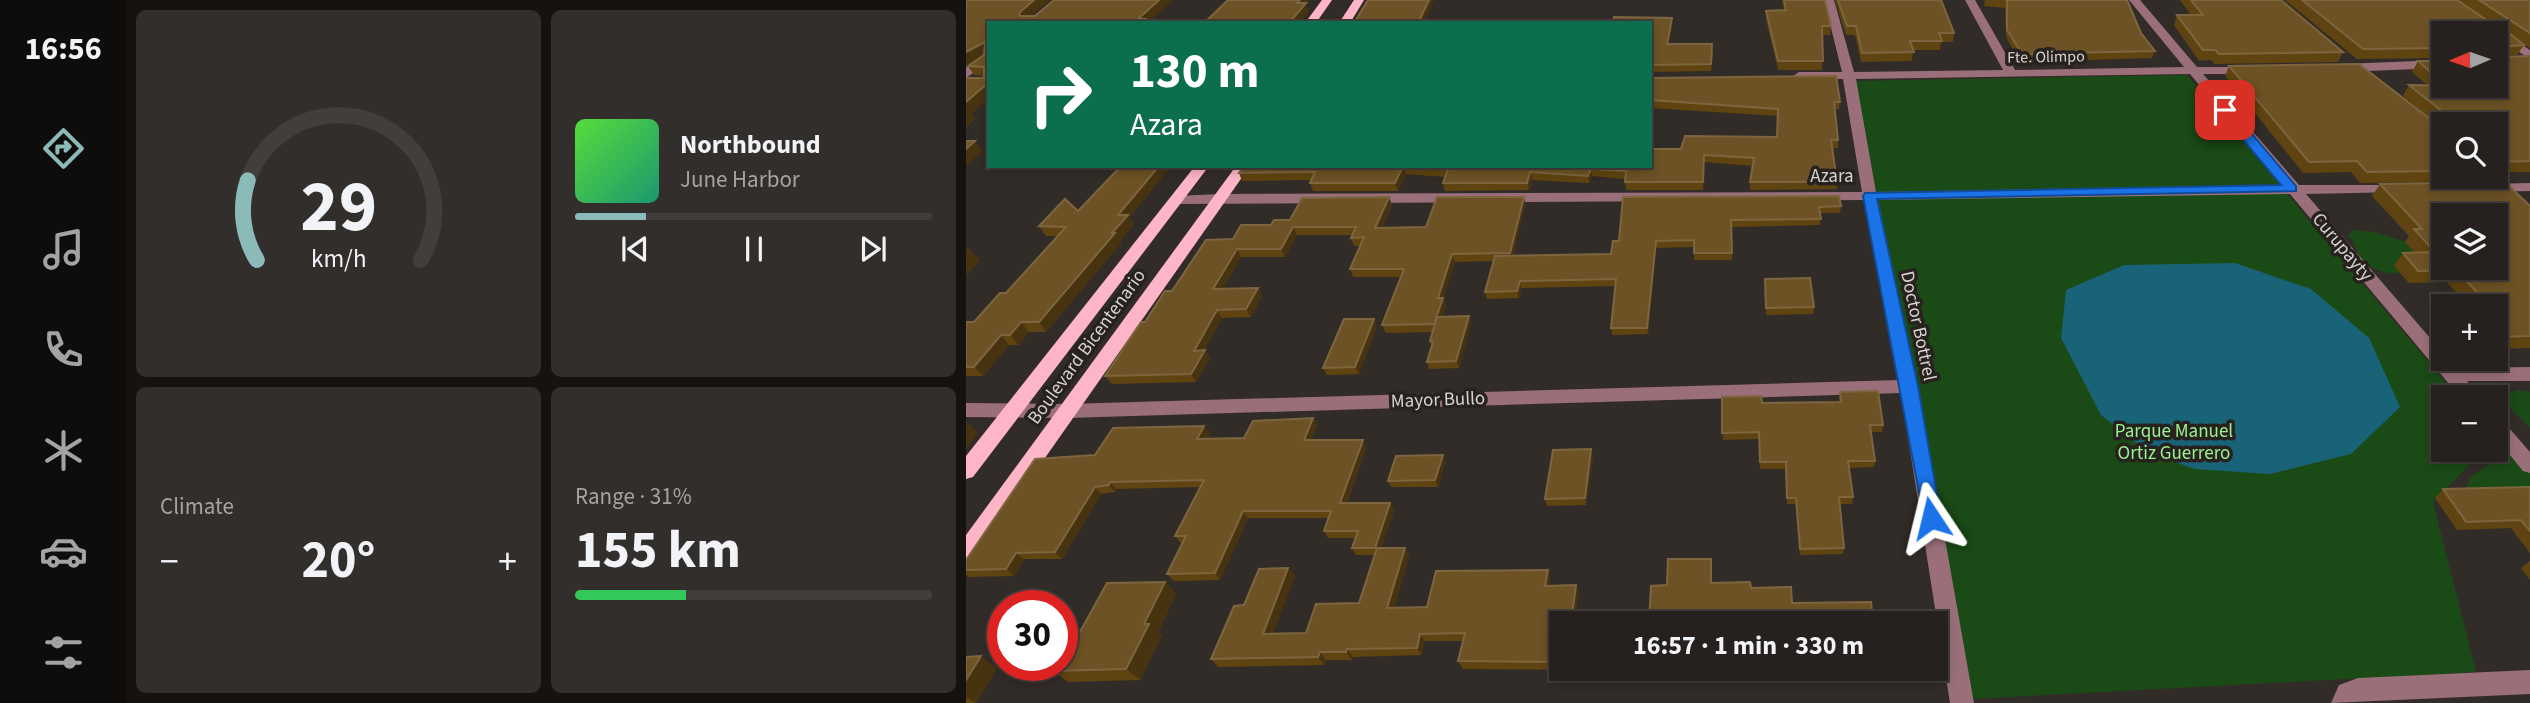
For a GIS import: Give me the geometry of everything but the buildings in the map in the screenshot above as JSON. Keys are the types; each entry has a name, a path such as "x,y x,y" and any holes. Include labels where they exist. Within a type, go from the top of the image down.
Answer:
{"main road":[{"path":"1311,21 1327,0"},
{"path":"1345,21 1359,0"},
{"name":"Boulevard Bicentenario","path":"966,471 1200,168"},
{"name":"Boulevard Bicentenario","path":"966,552 1242,168"}],"street":[{"name":"Doctor Bottrel","path":"1829,0 1849,76 1870,196 1909,386 1962,703"},
{"path":"1970,0 2011,73"},
{"name":"Curupayty","path":"2134,0 2191,71 2460,385"},
{"path":"2508,43 2526,59"},
{"path":"2335,51 2375,84"},
{"path":"966,74 987,58"},
{"path":"2328,68 2431,65"},
{"name":"Fte. Olimpo","path":"1783,76 2259,70"},
{"path":"2508,188 2530,187"},
{"name":"Azara","path":"1175,200 1870,196 2411,188"},
{"path":"2505,189 2521,203"},
{"path":"2451,375 2530,374"},
{"name":"Mayor Bullo","path":"966,410 1067,411 1909,386"},
{"path":"2508,440 2530,465"},
{"path":"2343,702 2348,693 2358,690 2530,682"}],"green space":[{"name":"Parque Manuel Ortiz Guerrero","path":"2187,75 2431,365 2431,371 2436,371 2448,385 2431,385 2431,462 2472,462 2433,502 2476,672 1973,699 1855,81"},
{"path":"2352,230 2374,232 2410,243 2431,259 2431,270 2398,274 2376,269 2359,255 2354,242 2348,236"},
{"path":"2517,390 2530,392 2530,428 2508,405 2508,394"},
{"path":"2508,453 2530,473 2530,523 2465,490 2472,476 2492,462 2508,462"}],"water":[{"path":"2235,263 2311,289 2369,338 2400,407 2351,454 2270,474 2195,469 2149,453 2101,415 2061,338 2066,290 2124,265"}],"route":[{"path":"1931,518 1909,386 1870,196 2291,188 2225,110"}]}
